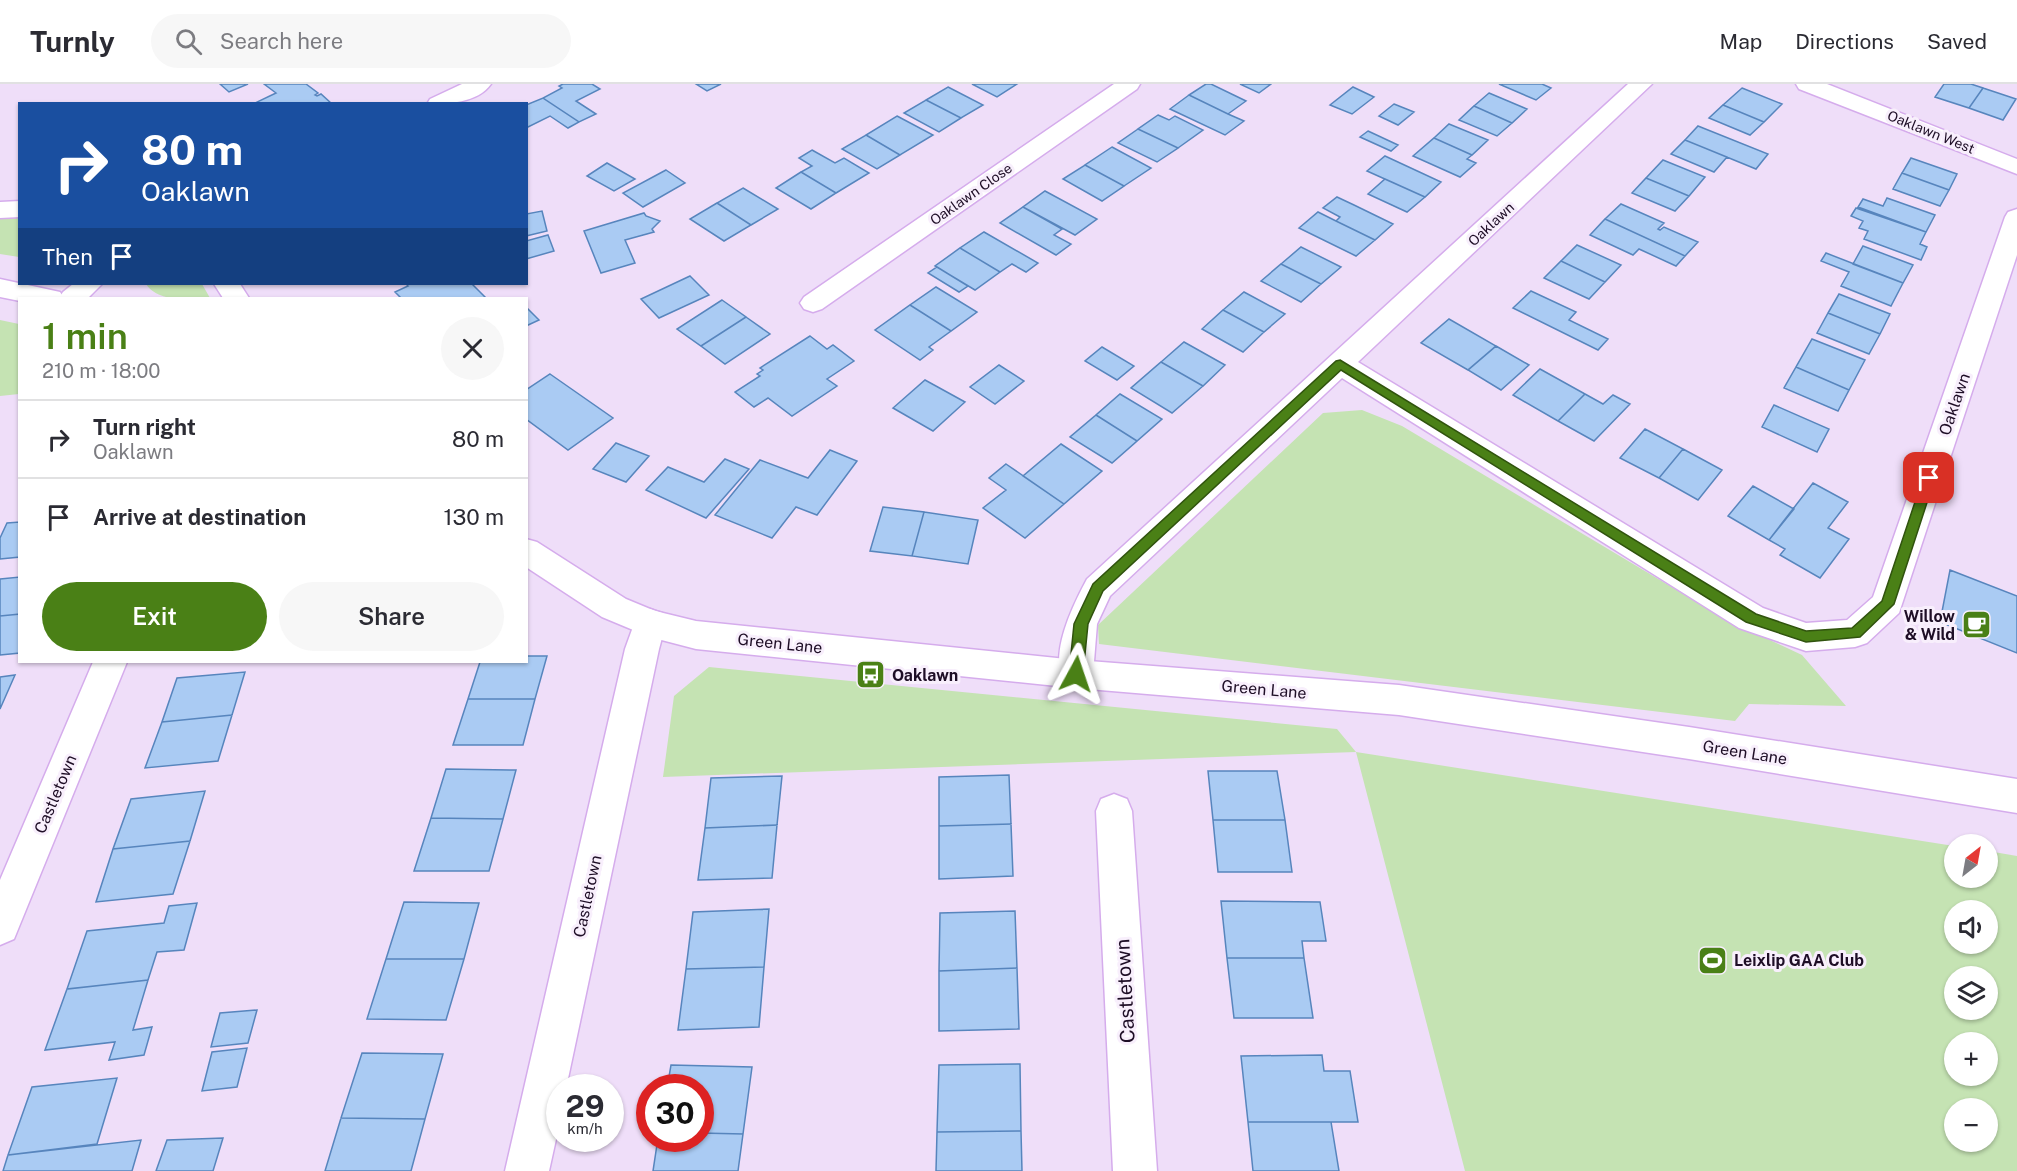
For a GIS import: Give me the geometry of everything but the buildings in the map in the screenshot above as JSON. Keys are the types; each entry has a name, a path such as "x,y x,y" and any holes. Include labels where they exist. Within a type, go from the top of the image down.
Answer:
{"street":[{"path":"442,102 480,84"},
{"name":"Oaklawn Close","path":"813,303 1129,84"},
{"name":"Oaklawn","path":"1076,674 1081,624 1098,588 1641,84"},
{"name":"Oaklawn West","path":"1807,84 2017,167"},
{"path":"1846,98 1869,84"},
{"path":"0,210 18,209"},
{"name":"Oaklawn","path":"1340,364 1751,618 1806,637 1855,633 1887,604 2017,217"},
{"path":"73,297 89,285"},
{"path":"0,288 46,297"},
{"name":"Green Lane","path":"528,552 614,608 650,623 696,635 1076,674 1399,700 1689,743 2017,796"},
{"name":"Castletown","path":"527,1171 642,649 650,623"},
{"name":"Castletown","path":"0,926 110,663"},
{"name":"Castletown","path":"1114,811 1135,1171"}],"green space":[{"path":"18,214 18,257 0,254 0,216"},
{"path":"147,285 203,285 209,297 167,297 151,290"},
{"path":"0,320 18,324 18,394 0,396"},
{"path":"1362,410 1402,426 1727,620 1802,655 1846,706 1749,704 1735,721 1099,644 1098,625 1323,413"},
{"path":"709,667 1337,729 1356,752 663,777 674,696"},
{"name":"Leixlip GAA Club","path":"1356,752 1944,844 1944,888 1998,888 1998,853 2017,856 2017,1171 1465,1171"}],"place":[{"name":"Willow & Wild","path":"1976,625"},
{"name":"Oaklawn","path":"871,675"},
{"name":"Leixlip GAA Club","path":"1713,960"}],"route":[{"path":"1076,674 1081,624 1098,588 1340,364 1751,618 1806,637 1855,633 1887,604 1929,478"}]}
